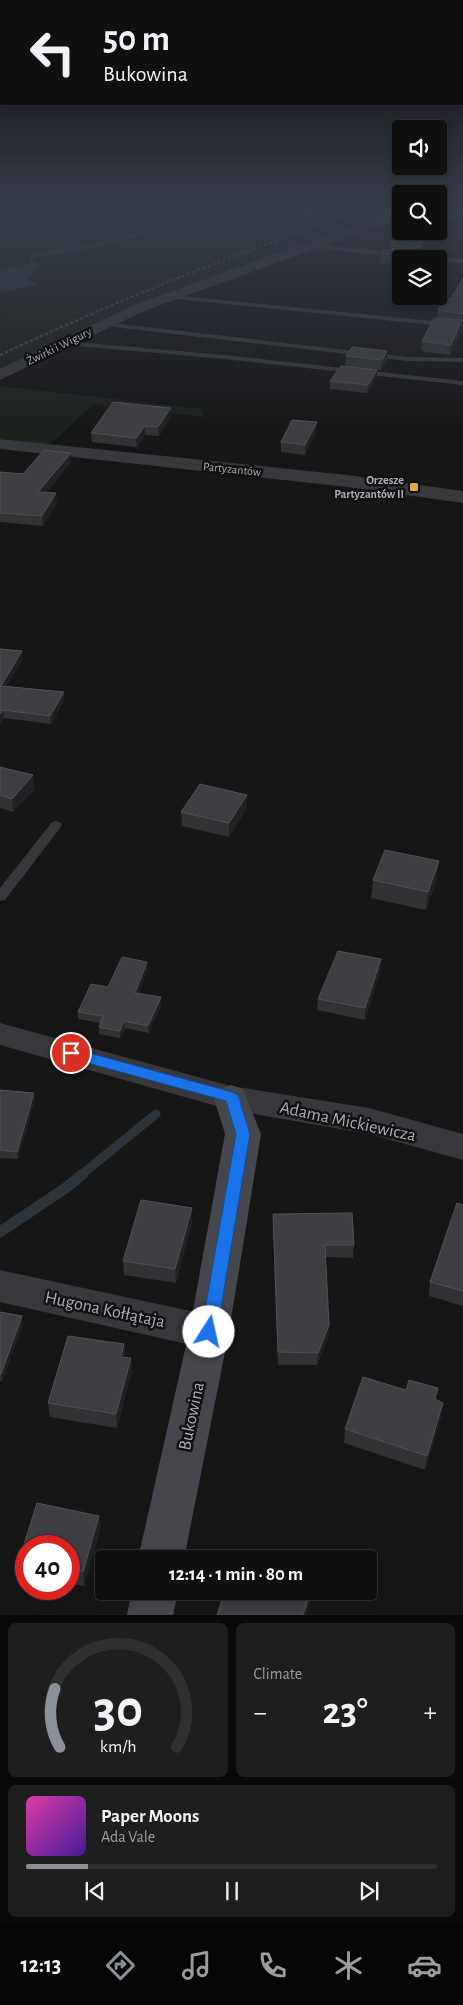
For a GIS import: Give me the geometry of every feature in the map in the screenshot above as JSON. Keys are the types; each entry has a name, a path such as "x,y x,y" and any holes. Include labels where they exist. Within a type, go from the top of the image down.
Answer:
{"street":[{"name":"Żwirki i Wigury","path":"0,375 105,324 215,280"},
{"name":"Partyzantów","path":"0,444 338,480 463,496"},
{"path":"0,1034 232,1098"},
{"name":"Adama Mickiewicza","path":"232,1098 369,1122 463,1147"},
{"name":"Bukowina","path":"163,1550 209,1332 243,1134 232,1098"},
{"name":"Hugona Kołłątaja","path":"0,1286 209,1332"},
{"path":"150,1615 152,1600"}],"lane":[{"path":"170,297 463,326"},
{"path":"105,324 408,359 463,360"},
{"path":"66,343 225,357 463,383"},
{"path":"0,897 56,825"}],"shaded area":[{"path":"0,280 30,280 37,284 0,293"},
{"path":"31,280 160,280 0,352 0,318 3,316 0,315 0,293 36,283"},
{"path":"161,280 175,280 132,298 0,359 0,352 121,296"},
{"path":"175,280 210,280 145,304 0,371 0,359 94,315"},
{"path":"0,386 202,409 204,417 94,404 49,445 0,439"}],"building":[{"path":"463,280 463,314 438,310 440,305 447,305 447,298 451,298"},
{"path":"434,318 462,320 451,345 422,341"},
{"path":"352,347 387,351 382,360 346,356"},
{"path":"341,366 377,370 368,385 330,381"},
{"path":"113,402 171,408 158,427 145,426 136,438 91,433"},
{"path":"292,420 317,422 305,445 281,442"},
{"path":"44,450 71,453 38,492 56,493 42,516 0,513 0,472 23,474"},
{"path":"0,649 22,651 1,686 64,692 50,716 3,710 0,714"},
{"path":"0,767 33,775 12,799 0,795"},
{"path":"200,784 247,795 229,823 181,812"},
{"path":"385,850 439,861 428,892 373,880"},
{"path":"338,951 381,959 365,1008 318,999"},
{"path":"122,957 147,962 135,993 161,997 148,1026 124,1021 120,1031 99,1027 103,1016 78,1012 91,984 108,987"},
{"path":"0,1090 34,1093 17,1152 0,1150"},
{"path":"141,1200 192,1208 175,1269 123,1261"},
{"path":"457,1203 463,1205 463,1291 430,1282"},
{"path":"352,1213 354,1245 325,1245 329,1325 318,1353 278,1352 273,1214"},
{"path":"0,1312 22,1316 1,1374 0,1374"},
{"path":"68,1336 124,1344 121,1357 131,1358 116,1414 48,1403"},
{"path":"363,1377 406,1390 409,1380 438,1388 435,1399 443,1403 427,1456 345,1429"},
{"path":"37,1503 99,1516 83,1572 80,1571 80,1535 27,1535"},
{"path":"222,1600 308,1600 303,1615 217,1615"}],"waterway":[{"path":"81,1175 156,1114"},
{"path":"0,1232 83,1174"}],"railway":[{"path":"0,355 172,280"}],"place":[{"name":"Orzesze Partyzantów II","path":"414,487"}],"route":[{"path":"71,1053 232,1098 243,1134 209,1332"}]}
